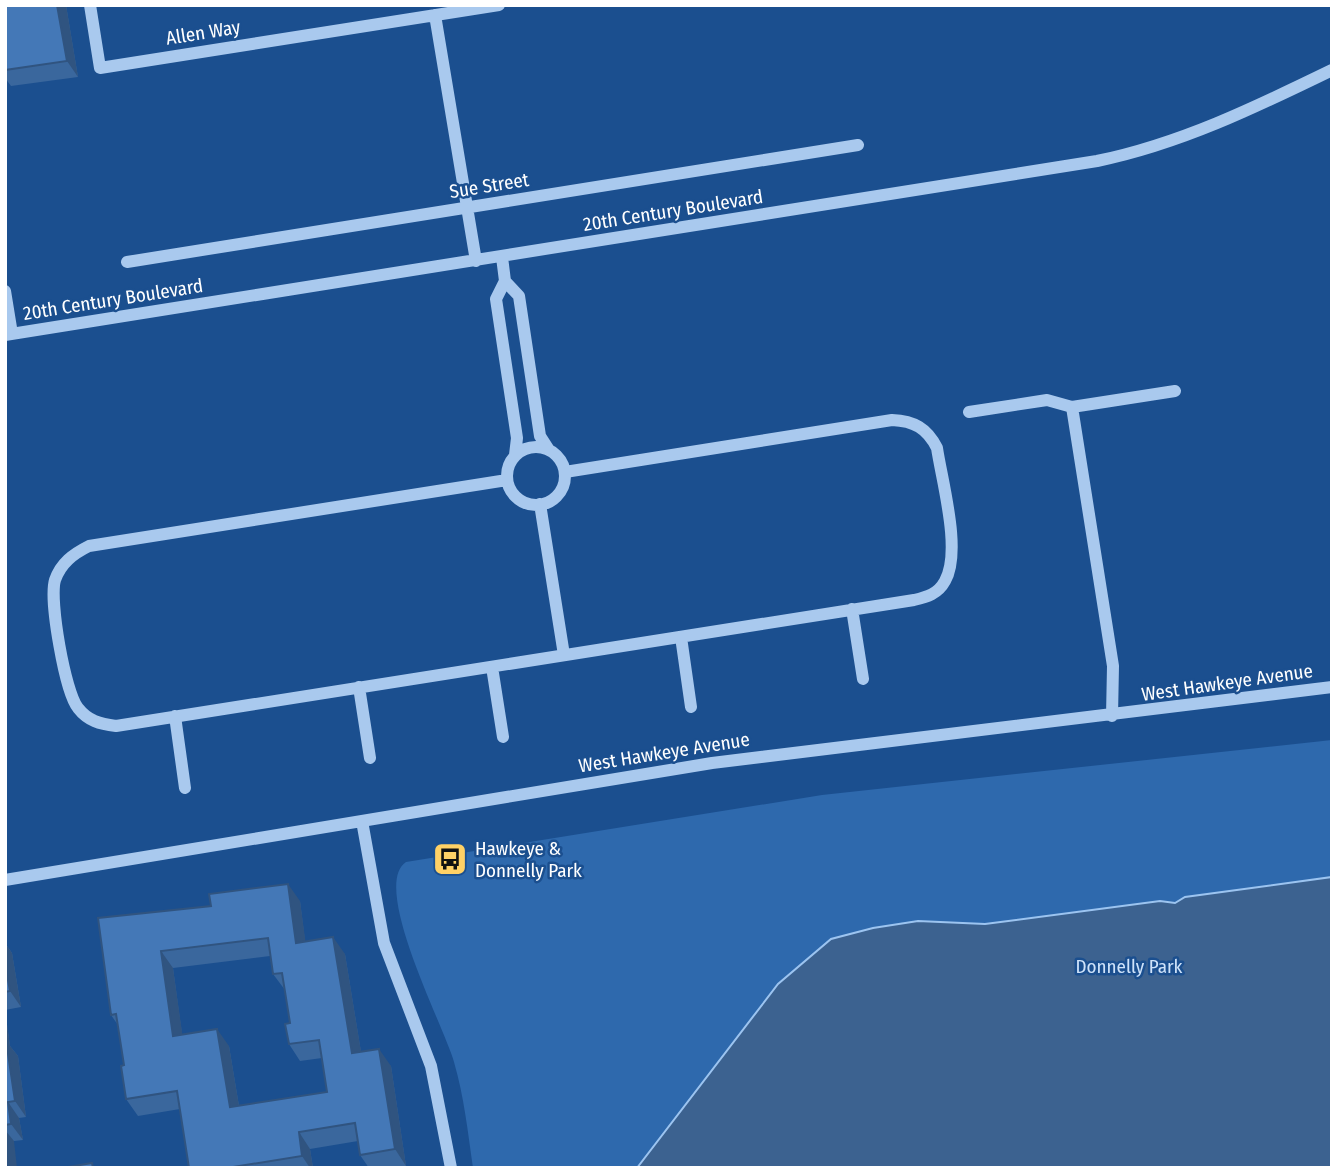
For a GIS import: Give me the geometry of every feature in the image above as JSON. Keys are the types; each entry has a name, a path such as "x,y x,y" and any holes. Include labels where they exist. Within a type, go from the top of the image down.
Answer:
{"street":[{"name":"Allen Way","path":"90,5 100,68 499,5"},
{"path":"435,15 476,261"},
{"name":"20th Century Boulevard","path":"9,335 1130,155 1268,103 1332,70"},
{"name":"Sue Street","path":"127,261 858,145"},
{"path":"502,257 505,281 496,299 517,438 516,455 507,471 507,480 515,496 531,504 549,502 562,489 565,472 557,455 549,450 531,447 516,455"},
{"path":"505,281 519,296 540,436 549,450"},
{"path":"5,291 9,335"},
{"path":"969,412 1047,400 1072,407 1175,391"},
{"path":"1072,407 1113,666 1112,716"},
{"path":"507,480 89,546 73,554 62,566 54,582 54,599 69,691 76,706 87,718 116,726 492,667 932,595 944,583 950,568 952,550 937,448 930,434 919,425 892,419 565,472"},
{"path":"540,505 564,655"},
{"path":"852,610 863,679"},
{"path":"681,637 691,706"},
{"path":"492,667 503,737"},
{"path":"359,687 370,758"},
{"name":"West Hawkeye Avenue","path":"5,880 712,763 1332,687"},
{"path":"175,716 185,788"},
{"path":"362,821 384,943 426,1047 441,1109 451,1168"}],"green space":[{"name":"Donnelly Park","path":"1332,740 1332,1168 473,1168 454,1062 403,926 397,898 397,876 406,862 822,795"}],"shaded area":[{"path":"1332,877 1332,1168 637,1168 778,984 831,939 873,928 918,921 985,924 1160,901 1175,903 1185,897"}],"building":[{"path":"5,5 57,5 67,61 5,70"},
{"path":"288,884 296,943 333,937 352,1053 379,1049 395,1149 360,1155 355,1123 299,1132 302,1156 227,1168 189,1168 177,1091 126,1099 121,1066 124,1065 116,1014 111,1015 98,918 211,906 209,894","holes":["268,938 273,974 282,973 290,1023 285,1024 289,1044 319,1040 327,1092 230,1107 217,1029 173,1036 161,951"]},
{"path":"5,964 10,991 5,992"},
{"path":"5,1040 15,1101 8,1102 11,1124 5,1125"},
{"path":"5,1146 8,1168 5,1168"},
{"path":"92,1163 93,1168 62,1168"}],"place":[{"name":"Hawkeye & Donnelly Park","path":"450,859"}]}
